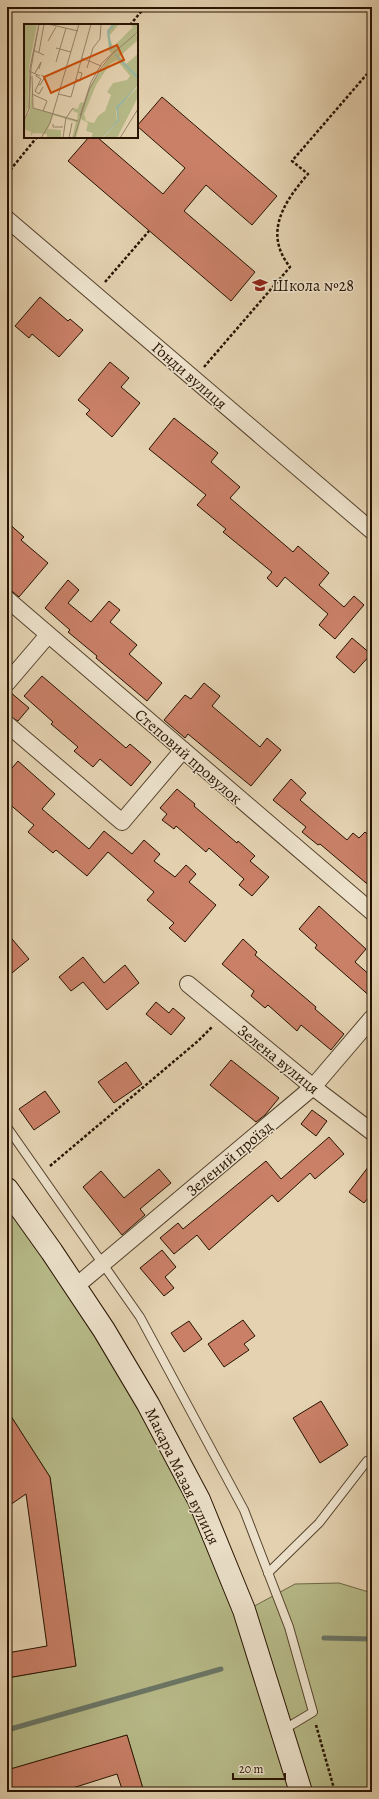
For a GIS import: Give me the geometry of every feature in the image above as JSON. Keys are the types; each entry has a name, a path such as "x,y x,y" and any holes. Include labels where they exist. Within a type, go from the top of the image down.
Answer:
{"main road":[{"name":"Макара Мазая вулиця","path":"7,1189 104,1330 148,1404 198,1500 244,1610 301,1792"}],"street":[{"name":"Гонди вулиця","path":"7,219 372,531"},
{"name":"Степовий провулок","path":"7,599 372,912"},
{"path":"7,683 48,635"},
{"path":"7,724 122,822 183,750"},
{"name":"Зелена вулиця","path":"188,984 313,1087 372,1132"},
{"name":"Зелений проїзд","path":"75,1287 313,1087 372,1018"}],"lane":[{"path":"7,1127 140,1317 244,1510 289,1627 313,1712 282,1730"},
{"path":"268,1573 319,1523 367,1461"}],"path":[{"path":"131,24 145,7"},
{"path":"204,367 290,267 283,259 277,237 280,214 291,193 308,174 292,161 367,74"},
{"path":"7,174 36,138"},
{"path":"105,283 149,231"},
{"path":"40,1174 198,1041 225,1015"},
{"path":"313,1712 335,1792"}],"green space":[{"path":"7,1201 98,1333 192,1502 238,1613 294,1792 144,1792 127,1735 7,1770 7,1678 76,1666 50,1477 7,1410"},
{"path":"339,1583 372,1593 372,1792 306,1792 249,1609 295,1584"}],"building":[{"path":"162,97 277,196 252,225 206,185 184,211 255,272 231,301 68,161 88,138 98,138 163,194 185,168 138,127 138,125"},
{"path":"40,297 68,321 70,319 83,330 59,357 32,334 29,338 15,326"},
{"path":"110,362 129,378 121,387 140,403 112,437 86,414 90,410 78,400"},
{"path":"174,418 218,453 211,462 240,487 230,498 293,552 298,546 329,573 319,585 344,607 354,596 364,605 335,639 319,625 328,614 285,577 277,587 267,578 272,572 223,532 226,529 197,505 206,495 149,449"},
{"path":"7,522 24,537 21,540 48,563 19,597 7,587"},
{"path":"68,580 79,590 68,603 91,622 109,601 120,610 110,622 137,645 129,654 162,683 147,701 96,658 97,656 68,632 70,630 45,608"},
{"path":"352,638 371,654 354,673 336,657"},
{"path":"42,676 126,748 130,744 151,762 131,786 100,759 93,767 74,751 78,747 51,724 53,722 24,696"},
{"path":"204,683 220,696 212,706 260,747 267,738 281,750 251,786 188,734 185,738 164,720 185,695 191,699"},
{"path":"7,692 10,692 29,708 18,721 7,715"},
{"path":"18,761 55,794 42,809 89,849 104,831 132,854 144,840 160,854 154,861 175,877 186,865 196,874 189,882 216,905 185,942 169,928 174,923 147,900 154,892 108,852 87,876 56,850 53,853 28,832 34,825 7,802 7,774"},
{"path":"291,779 306,793 300,800 347,840 353,833 359,838 365,832 372,838 372,888 320,844 318,845 302,832 306,827 273,800"},
{"path":"177,789 195,804 194,806 237,843 238,841 255,856 250,861 269,877 252,896 239,885 244,879 209,848 206,852 176,826 174,829 162,820 167,814 160,808"},
{"path":"319,906 366,949 355,962 372,977 372,998 315,948 317,945 299,929"},
{"path":"7,933 29,959 7,977"},
{"path":"243,939 257,952 255,955 316,1007 315,1009 344,1034 331,1050 301,1025 297,1031 268,1005 265,1008 251,996 254,991 222,964"},
{"path":"83,957 104,983 125,965 139,983 107,1010 83,982 71,991 59,977"},
{"path":"156,1002 169,1013 173,1008 185,1018 171,1035 146,1014"},
{"path":"231,1060 279,1098 265,1115 256,1122 210,1085"},
{"path":"126,1062 142,1084 114,1103 98,1082"},
{"path":"45,1091 60,1112 34,1130 19,1109"},
{"path":"312,1110 327,1121 316,1136 301,1124"},
{"path":"329,1137 344,1154 315,1179 310,1173 278,1202 272,1195 209,1250 197,1235 174,1254 160,1238 178,1223 183,1229 266,1161 281,1179"},
{"path":"372,1162 372,1193 364,1203 349,1192"},
{"path":"159,1169 171,1183 140,1209 145,1215 122,1235 83,1187 101,1171 124,1198"},
{"path":"162,1250 176,1267 165,1277 174,1288 164,1296 140,1268"},
{"path":"243,1320 255,1336 244,1344 249,1350 224,1367 208,1344"},
{"path":"189,1321 202,1339 184,1352 171,1333"},
{"path":"321,1401 348,1445 320,1463 293,1418"},
{"path":"7,1410 50,1477 76,1666 7,1678 7,1653 47,1646 26,1494 7,1507"},
{"path":"127,1735 144,1792 123,1792 117,1774 60,1792 7,1792 7,1770"}],"waterway":[{"path":"324,1638 372,1639"},
{"path":"7,1730 221,1669"}],"place":[{"name":"Школа №28","path":"260,285"}]}
